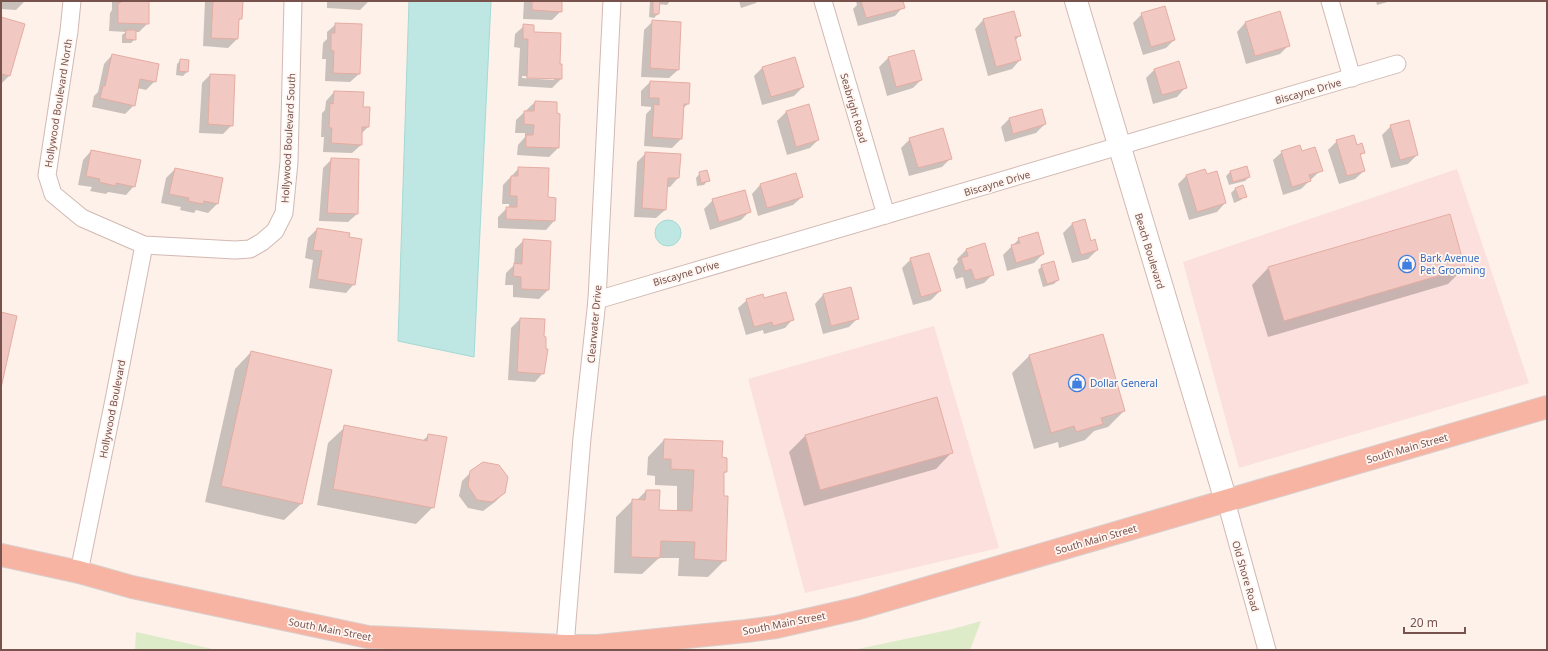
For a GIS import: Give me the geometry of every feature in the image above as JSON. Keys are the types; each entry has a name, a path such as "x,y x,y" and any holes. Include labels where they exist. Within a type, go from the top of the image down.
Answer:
{"highway":[{"name":"South Main Street","path":"1,555 79,572 132,587 368,637 603,648 776,627 859,608 1547,407"}],"street":[{"name":"Hollywood Boulevard North","path":"72,1 69,31 47,175 53,194 82,218 144,245"},
{"name":"Hollywood Boulevard South","path":"144,245 235,250 250,249 262,242 275,231 284,213 289,162 293,1"},
{"name":"Clearwater Drive","path":"565,646 582,438 597,300 612,1"},
{"name":"Seabright Road","path":"823,1 886,215"},
{"name":"Beach Boulevard","path":"1076,1 1118,147 1226,501"},
{"path":"1330,1 1352,78"},
{"name":"Biscayne Drive","path":"597,300 1397,64"},
{"name":"Hollywood Boulevard","path":"79,572 144,245"},
{"name":"Old Shore Road","path":"1226,501 1267,650"}],"shaded area":[{"path":"1457,169 1529,383 1239,468 1183,262"},
{"path":"934,326 999,548 805,593 748,379"}],"green space":[{"path":"981,621 970,650 853,650 953,629"},
{"path":"136,632 217,650 135,650"}],"water":[{"path":"409,1 491,1 474,357 398,341"},
{"path":"668,220 677,224 681,233 677,242 668,246 659,242 655,233 659,224"}],"building":[{"path":"121,1 149,1 149,24 118,23 118,3"},
{"path":"213,1 243,1 242,19 239,19 238,39 211,38"},
{"path":"532,1 562,1 562,12 532,10"},
{"path":"653,1 660,1 659,14 653,14"},
{"path":"861,1 903,1 905,8 866,18"},
{"path":"1165,6 1175,40 1151,47 1141,13"},
{"path":"1014,11 1021,36 1015,37 1021,60 996,67 983,19"},
{"path":"1280,11 1290,46 1255,56 1245,22"},
{"path":"1,17 25,24 10,76 1,74"},
{"path":"652,20 681,22 679,70 650,68"},
{"path":"335,23 362,24 360,74 333,73 334,51 331,50 331,33 335,33"},
{"path":"523,24 534,25 534,32 561,33 560,64 562,64 562,79 527,78 528,39 523,39"},
{"path":"126,30 136,30 136,40 125,39"},
{"path":"914,50 922,80 896,87 888,57"},
{"path":"112,54 159,64 156,82 140,79 135,106 100,98 103,86 105,86"},
{"path":"795,57 804,87 771,97 762,67"},
{"path":"180,59 189,60 188,72 179,71"},
{"path":"1179,61 1187,88 1162,95 1154,69"},
{"path":"210,74 235,75 233,126 208,124"},
{"path":"650,81 690,83 689,104 684,104 682,139 652,137 654,104 659,105 659,98 649,98"},
{"path":"334,91 364,92 363,107 370,107 369,127 362,127 362,145 331,143 332,128 329,128 330,103 333,104"},
{"path":"535,101 557,102 557,113 560,114 559,148 526,147 526,135 533,135 534,125 524,124 524,111 534,111"},
{"path":"809,104 819,140 796,147 786,111"},
{"path":"1042,109 1046,124 1013,134 1009,118"},
{"path":"1409,120 1418,155 1400,160 1390,125"},
{"path":"943,128 952,159 918,168 909,138"},
{"path":"1354,135 1357,145 1362,143 1365,153 1360,154 1365,171 1347,176 1336,140"},
{"path":"1300,145 1302,151 1315,147 1323,171 1309,175 1311,181 1292,187 1281,151"},
{"path":"91,150 141,160 135,187 116,183 116,186 99,182 100,179 86,176"},
{"path":"645,152 681,154 679,178 668,178 666,210 642,208"},
{"path":"331,158 359,159 358,214 327,213"},
{"path":"1247,166 1250,177 1233,182 1230,171"},
{"path":"518,167 549,168 548,197 556,198 555,221 506,219 506,207 517,207 517,196 510,196 511,176 518,176"},
{"path":"175,168 223,178 218,204 204,201 203,204 188,201 189,198 169,194"},
{"path":"1205,169 1207,174 1217,171 1226,203 1197,212 1186,175"},
{"path":"707,170 710,181 701,183 699,172"},
{"path":"796,173 803,197 767,208 760,184"},
{"path":"1243,185 1247,197 1239,199 1235,188"},
{"path":"745,190 751,212 719,222 712,199"},
{"path":"1450,214 1465,268 1284,321 1268,267"},
{"path":"1085,219 1091,241 1095,239 1098,250 1081,255 1072,223"},
{"path":"317,228 350,233 349,237 362,239 355,285 317,279 322,251 313,250"},
{"path":"1038,232 1044,254 1016,263 1011,245 1020,243 1018,238"},
{"path":"523,239 551,241 549,290 521,289 521,277 513,276 514,263 522,264"},
{"path":"985,243 994,275 975,280 971,269 965,271 961,258 968,256 966,249"},
{"path":"929,253 941,291 921,297 910,258"},
{"path":"1054,261 1059,280 1047,284 1041,265"},
{"path":"851,287 859,319 831,326 823,294"},
{"path":"786,292 794,320 773,326 772,322 754,327 746,299 763,294 764,298"},
{"path":"1,312 17,316 1,388"},
{"path":"520,318 545,319 544,336 546,337 546,349 548,349 544,374 517,372"},
{"name":"Dollar General","path":"1103,334 1125,411 1101,418 1103,424 1076,432 1074,426 1051,433 1029,355"},
{"path":"251,351 332,370 302,504 221,486"},
{"path":"937,397 953,453 820,490 805,435"},
{"path":"344,425 427,441 428,434 447,437 434,508 333,489"},
{"path":"664,439 723,441 722,457 727,458 727,472 724,472 724,496 728,496 726,561 694,559 695,542 661,541 660,558 631,557 632,499 645,500 646,490 660,490 659,510 692,511 694,470 671,469 671,459 663,459"},
{"path":"483,462 499,465 508,477 505,493 492,502 477,500 468,486 470,471"}],"place":[{"name":"Bark Avenue Pet Grooming","path":"1407,264"},
{"name":"Dollar General","path":"1077,383"}]}
